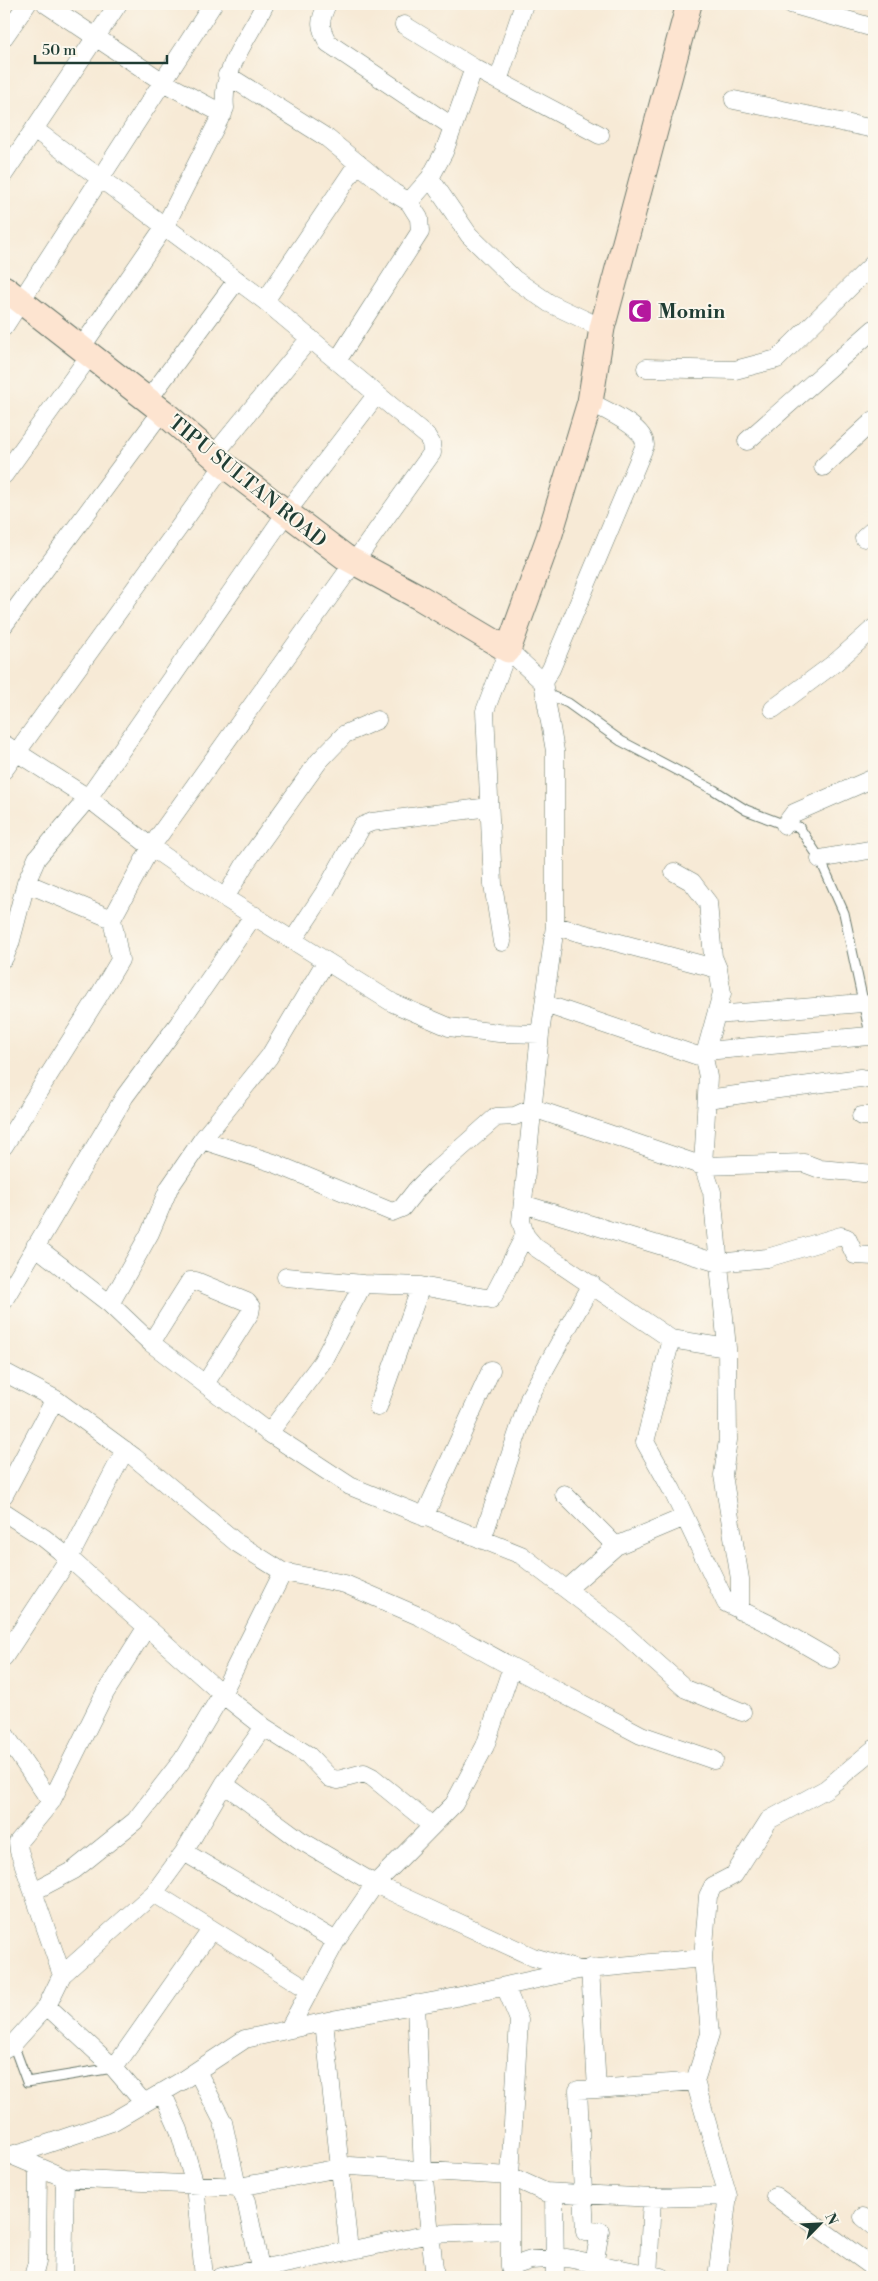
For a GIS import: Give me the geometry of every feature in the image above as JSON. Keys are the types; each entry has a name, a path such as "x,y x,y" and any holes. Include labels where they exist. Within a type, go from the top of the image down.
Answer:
{"main road":[{"path":"508,650 549,537 590,402 602,328 689,4"},
{"name":"TIPU SULTAN ROAD","path":"13,294 286,513 355,562 419,597 508,650"}],"street":[{"path":"4,38 27,4"},
{"path":"46,4 163,82 223,114"},
{"path":"4,174 94,37 118,4"},
{"path":"4,327 13,294 99,178 213,4"},
{"path":"4,475 165,226 223,114 227,75 265,4"},
{"path":"327,4 320,20 320,27 328,43 453,127"},
{"path":"498,81 524,4"},
{"path":"791,4 874,28"},
{"path":"404,25 474,68 600,135"},
{"path":"409,202 430,178 444,152 474,68"},
{"path":"227,75 327,138 409,202 419,218 420,232 337,361"},
{"path":"734,100 874,129"},
{"path":"4,1146 120,960 112,919 151,847 432,453 431,443 426,435 310,338 237,280 34,129"},
{"path":"265,302 358,163"},
{"path":"430,178 469,235 514,279 549,303 602,328"},
{"path":"646,368 735,370 778,359 874,263"},
{"path":"4,625 155,406 237,280"},
{"path":"748,441 874,329"},
{"path":"4,770 10,748 310,338"},
{"path":"4,958 10,944 26,883 37,858 88,798 286,513 377,394"},
{"path":"543,687 645,445 645,438 638,429 590,402"},
{"path":"823,467 874,420"},
{"path":"772,709 836,662 874,628"},
{"path":"502,942 493,884 485,710 508,650 543,687 555,750 555,926 540,1034 534,1108 521,1221 525,1235 535,1247 671,1338 727,1348"},
{"path":"225,898 246,864 319,761 345,734 376,720"},
{"path":"10,748 88,798 151,847 225,898 392,1003 449,1027 499,1033 540,1034"},
{"path":"785,825 794,813 874,778"},
{"path":"294,940 326,890 362,826 372,822 489,806"},
{"path":"820,859 874,849"},
{"path":"674,872 692,882 708,903 713,957 718,969 722,993 705,1055 708,1099 703,1166 712,1192 727,1348 728,1440 723,1475 740,1579 740,1611"},
{"path":"26,883 112,919"},
{"path":"4,1300 125,1096 179,1023 254,915"},
{"path":"555,926 718,969"},
{"path":"110,1304 150,1233 169,1188 202,1140 269,1057 326,961"},
{"path":"716,1016 862,1002"},
{"path":"545,1004 705,1055 868,1036"},
{"path":"708,1099 860,1078 874,1080"},
{"path":"202,1140 274,1163 392,1212 402,1208 429,1177 496,1117 515,1116 534,1108 703,1166 804,1163 820,1169 874,1174"},
{"path":"523,1204 718,1263 768,1258 841,1236 847,1238 855,1255 874,1256"},
{"path":"286,1277 363,1284 421,1286 490,1299 494,1295 525,1235"},
{"path":"35,1246 110,1304 152,1343 269,1433 350,1486 521,1555 621,1631 686,1689 742,1712"},
{"path":"152,1343 190,1281 247,1302 251,1307 250,1313 205,1384"},
{"path":"269,1433 322,1362 363,1284"},
{"path":"482,1540 530,1396 592,1284"},
{"path":"378,1407 421,1286"},
{"path":"671,1338 645,1442 685,1517 726,1603 772,1625 830,1659"},
{"path":"424,1517 491,1370"},
{"path":"4,1372 55,1399 125,1450 237,1543 283,1572 353,1588 421,1616 512,1667 641,1735 714,1760"},
{"path":"4,1495 55,1399"},
{"path":"4,1657 69,1558 125,1450"},
{"path":"564,1494 616,1546"},
{"path":"4,1512 44,1538 69,1558 222,1694 264,1726 308,1755 330,1778 338,1780 364,1773 372,1776 432,1825"},
{"path":"567,1589 616,1546 685,1517"},
{"path":"34,1891 74,1870 135,1821 183,1759 222,1694 283,1572"},
{"path":"62,1975 19,1851 18,1842 51,1802 105,1693 146,1628"},
{"path":"289,2029 336,1941 375,1884 454,1804 485,1746 512,1667"},
{"path":"8,2046 47,2006 62,1975 154,1893 163,1878 184,1852 224,1784 264,1726"},
{"path":"4,1733 51,1802"},
{"path":"717,2277 728,2196 695,2081 710,2034 703,1958 708,1896 713,1886 734,1874 769,1820 826,1790 874,1749"},
{"path":"224,1784 300,1840 375,1884 533,1957 584,1969"},
{"path":"184,1852 336,1941"},
{"path":"154,1893 309,1990"},
{"path":"114,2068 211,1930"},
{"path":"7,2156 112,2122 197,2071 245,2039 584,1969 703,1958"},
{"path":"584,1969 597,2089"},
{"path":"505,1986 519,2020 510,2176 510,2266 531,2260 566,2258 652,2276 652,2198"},
{"path":"416,2004 423,2170 435,2277"},
{"path":"47,2006 114,2068 144,2103"},
{"path":"324,2022 349,2250"},
{"path":"197,2071 223,2122 239,2187 246,2201 262,2274"},
{"path":"594,2264 600,2230 585,2232 578,2090 695,2081"},
{"path":"162,2092 179,2130 195,2185 204,2277"},
{"path":"7,2156 38,2166 65,2178 239,2187 350,2166 510,2176 545,2192 554,2193 652,2198 728,2196"},
{"path":"33,2277 37,2262 38,2166"},
{"path":"64,2277 65,2178"},
{"path":"554,2193 555,2277"},
{"path":"775,2196 870,2265 874,2271"},
{"path":"221,2277 262,2274 349,2250 430,2234 510,2231"}],"lane":[{"path":"543,687 621,741 714,790 746,810 785,825 800,827 820,859 844,913 870,1034 868,1036"},
{"path":"8,2046 27,2082 114,2068"}],"place":[{"name":"Momin","path":"640,311"}]}
